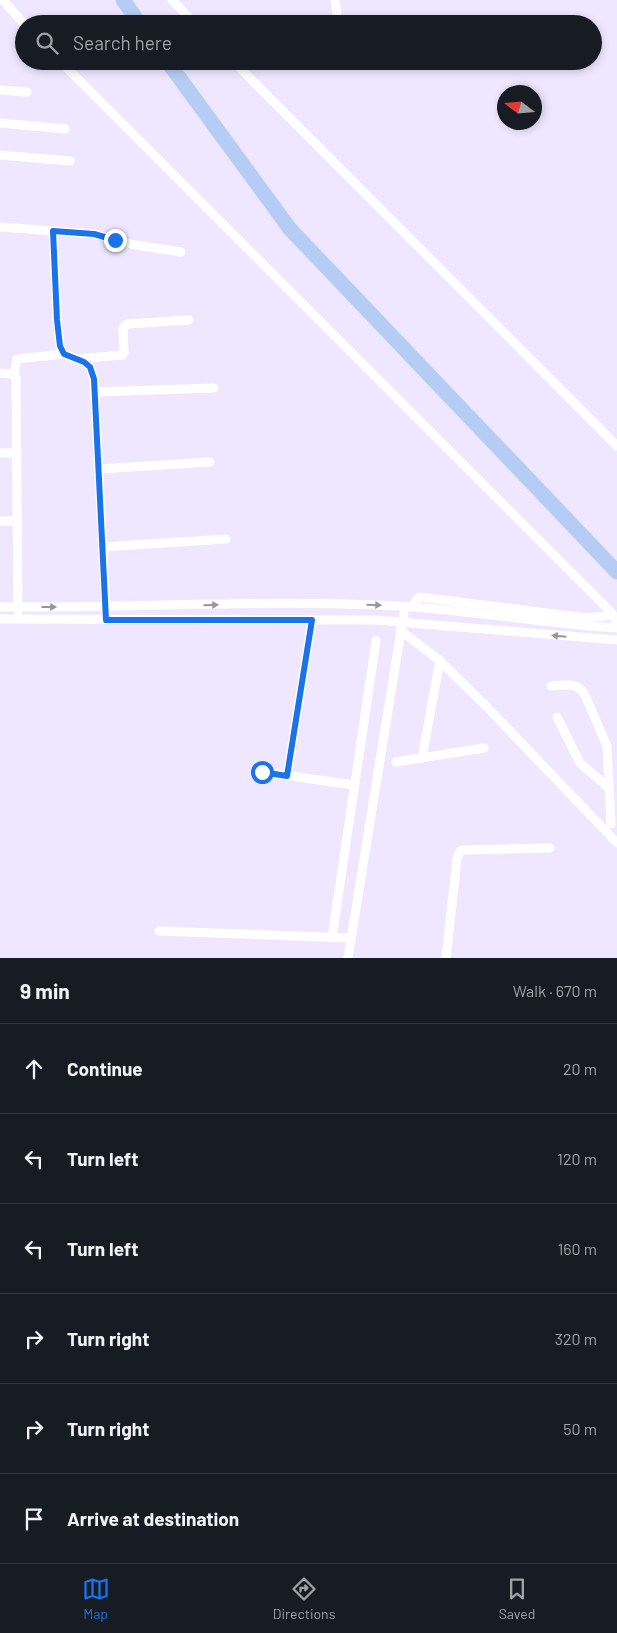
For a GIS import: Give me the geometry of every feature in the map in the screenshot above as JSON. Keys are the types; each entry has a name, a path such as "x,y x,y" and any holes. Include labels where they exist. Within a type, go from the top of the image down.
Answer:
{"street":[{"path":"3,0 16,15"},
{"path":"172,0 186,15"},
{"path":"335,0 337,14"},
{"path":"69,70 615,619"},
{"path":"242,70 617,446"},
{"path":"0,90 27,92"},
{"path":"0,124 65,129"},
{"path":"0,155 70,161"},
{"path":"0,227 94,234 135,245 180,252"},
{"path":"53,231 57,320 60,346 64,354"},
{"path":"78,359 122,355 124,353 123,328 126,324 189,320"},
{"path":"18,619 16,378 14,375 17,360 64,354 84,362 90,367 94,379 106,620"},
{"path":"0,373 14,375"},
{"path":"94,392 214,388"},
{"path":"0,453 17,453"},
{"path":"99,469 210,462"},
{"path":"0,521 17,521"},
{"path":"103,548 226,539"},
{"path":"348,958 401,626 408,607 419,597 587,618 615,619"},
{"path":"0,607 317,603 408,607 612,628"},
{"path":"0,619 375,620 401,626 617,640"},
{"path":"287,776 312,620"},
{"path":"401,626 440,660 487,707 617,843"},
{"path":"332,938 376,641"},
{"path":"422,758 440,660"},
{"path":"551,686 574,685 580,687 607,746 609,788 614,824 594,819"},
{"path":"557,717 580,764 609,788"},
{"path":"396,762 484,748"},
{"path":"262,772 354,785"},
{"path":"446,958 457,859 460,851 550,848"},
{"path":"159,931 351,938"}],"waterway":[{"path":"123,0 134,15"},
{"path":"174,70 290,229 617,572"}],"route":[{"path":"115,240 94,234 53,231 60,346 64,354 84,362 90,367 94,379 106,620 312,620 287,776 262,772"}]}
